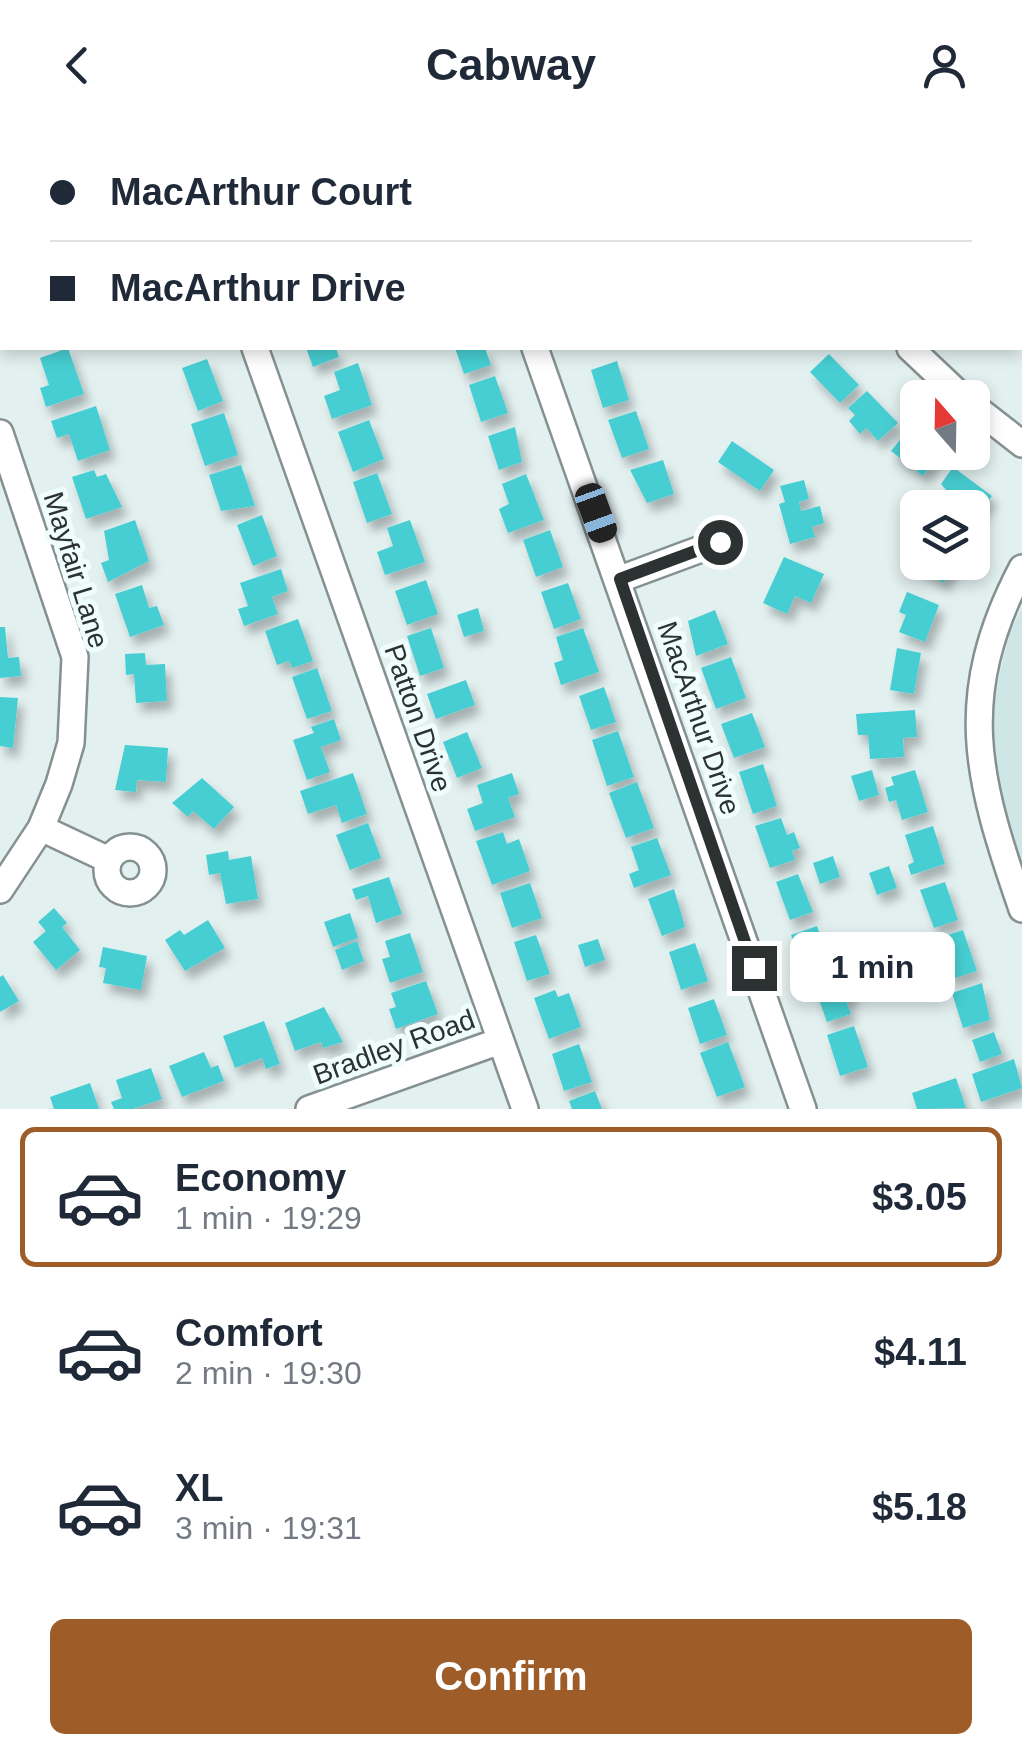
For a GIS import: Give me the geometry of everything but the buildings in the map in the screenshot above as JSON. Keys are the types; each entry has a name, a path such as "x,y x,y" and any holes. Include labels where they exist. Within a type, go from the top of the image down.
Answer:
{"street":[{"name":"Patton Drive","path":"256,350 524,1109"},
{"name":"MacArthur Drive","path":"536,350 620,579 804,1109"},
{"path":"912,350 944,380"},
{"path":"990,419 1022,444"},
{"name":"Mayfair Lane","path":"0,433 76,657 71,743 41,828 0,890"},
{"path":"620,579 720,542"},
{"path":"1022,568 989,646 979,760 984,796 1022,909"},
{"path":"41,828 109,860"},
{"name":"Bradley Road","path":"309,1109 500,1041"}],"shaded area":[{"path":"1022,608 1022,863 997,789 991,710 1010,631"}],"route":[{"path":"720,542 620,579 754,968"}]}
